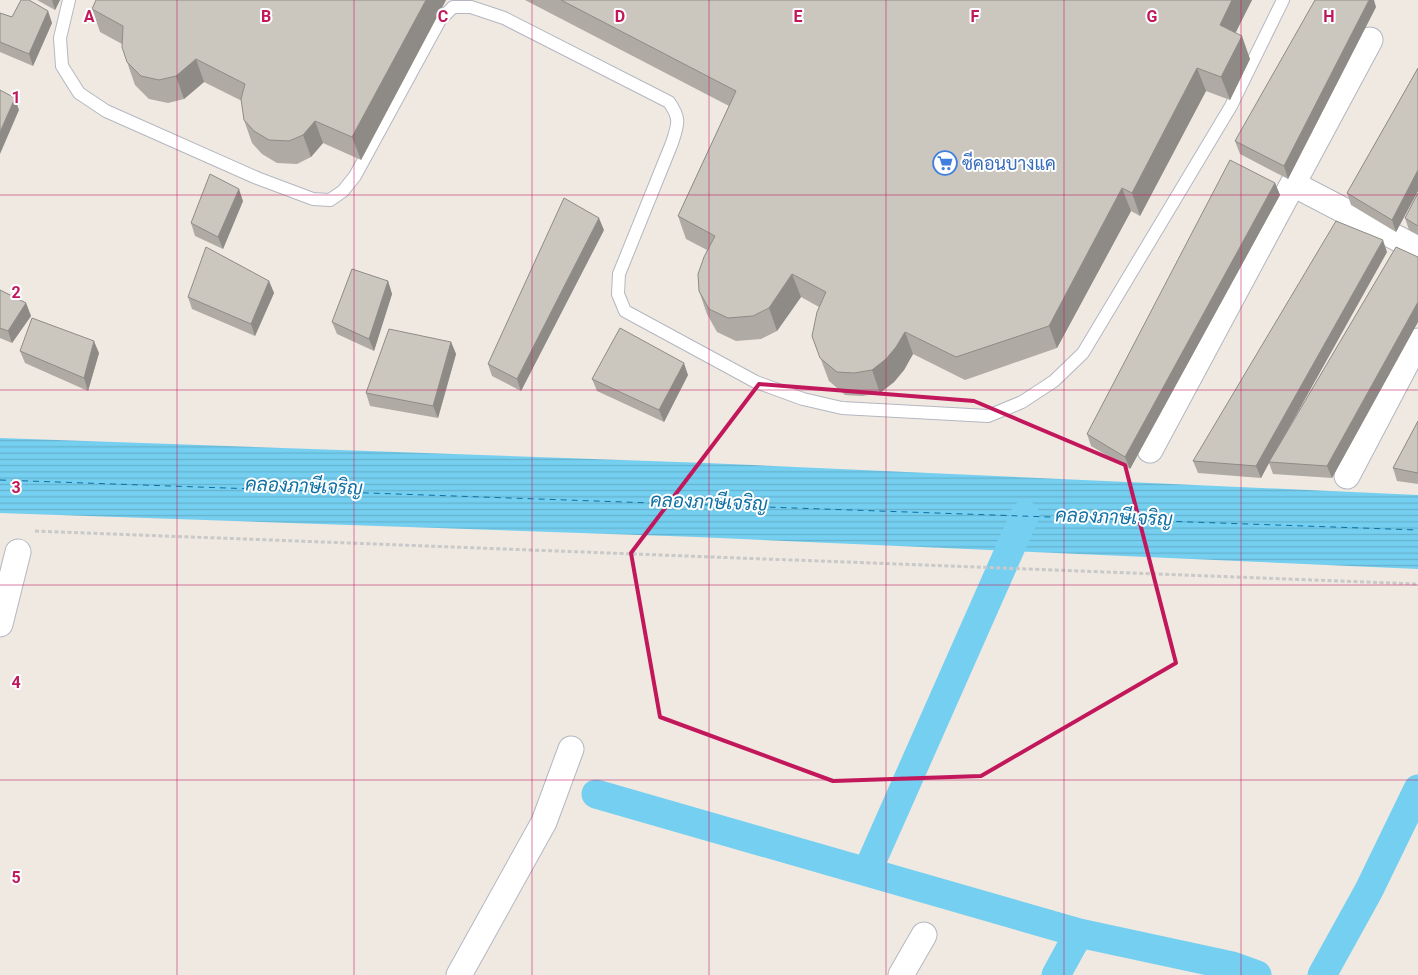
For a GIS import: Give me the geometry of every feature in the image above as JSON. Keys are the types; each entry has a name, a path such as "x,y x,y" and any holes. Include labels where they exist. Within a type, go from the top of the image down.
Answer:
{"street":[{"path":"1150,450 1370,40"},
{"path":"1293,184 1418,249"},
{"path":"1348,476 1418,341"},
{"path":"0,624 24,541"},
{"path":"459,975 544,822 571,749"},
{"path":"901,975 924,935"}],"lane":[{"path":"69,0 60,38 62,66 79,93 106,111 257,178 313,199 330,200 343,192 355,176 440,20 452,7 471,7 504,18 669,102 677,113 677,127 620,274 618,294 625,311 756,382 803,399 842,408 988,416 1022,402 1054,381 1083,353 1231,106 1283,0"}],"path":[{"path":"24,541 1418,584"}],"highlighted area":[{"path":"759,384 974,401 1125,465 1176,663 981,776 833,781 660,717 631,553"}],"water":[{"name":"คลองภาษีเจริญ","path":"0,438 706,463 1418,495 1418,569 697,537 0,513"}],"building":[{"path":"21,0 29,0 48,11 29,54 0,42 0,13 12,17"},
{"path":"96,0 426,0 352,137 315,121 303,135 289,141 269,140 254,131 244,120 241,99 245,84 196,59 176,76 159,80 141,76 127,62 122,47 123,26 92,9"},
{"name":"ซีคอนบางแค","path":"561,0 1232,0 1220,25 1242,36 1221,77 1197,68 1132,193 1122,188 1049,326 956,357 905,332 886,359 872,370 854,373 837,372 820,358 812,336 817,312 826,292 792,274 769,308 753,316 728,318 709,309 699,291 698,274 715,236 678,216 736,91"},
{"path":"1315,0 1369,0 1284,166 1235,141"},
{"path":"1418,68 1418,170 1392,220 1347,193"},
{"path":"0,90 15,98 0,132"},
{"path":"1230,160 1275,183 1125,457 1087,434"},
{"path":"210,174 239,189 218,237 191,223"},
{"path":"1418,193 1418,226 1405,218"},
{"path":"564,198 599,218 517,379 488,364"},
{"path":"1336,221 1383,240 1256,466 1193,461"},
{"path":"206,247 269,281 251,324 188,297"},
{"path":"1396,247 1418,257 1418,302 1327,466 1269,462"},
{"path":"352,269 388,281 369,339 332,322"},
{"path":"0,290 26,303 8,331 0,328"},
{"path":"32,318 94,341 84,378 20,351"},
{"path":"620,328 684,363 659,410 592,379"},
{"path":"389,329 451,342 433,406 366,393"},
{"path":"1418,421 1418,473 1393,468"}],"waterway":[{"path":"867,872 1025,515"},
{"path":"1322,975 1369,890 1418,789"},
{"path":"596,794 1079,933 1232,966 1257,975"},
{"path":"1056,975 1079,933"}],"ferry route":[{"path":"0,480 1418,530"}],"place":[{"name":"ซีคอนบางแค","path":"945,163"}]}
